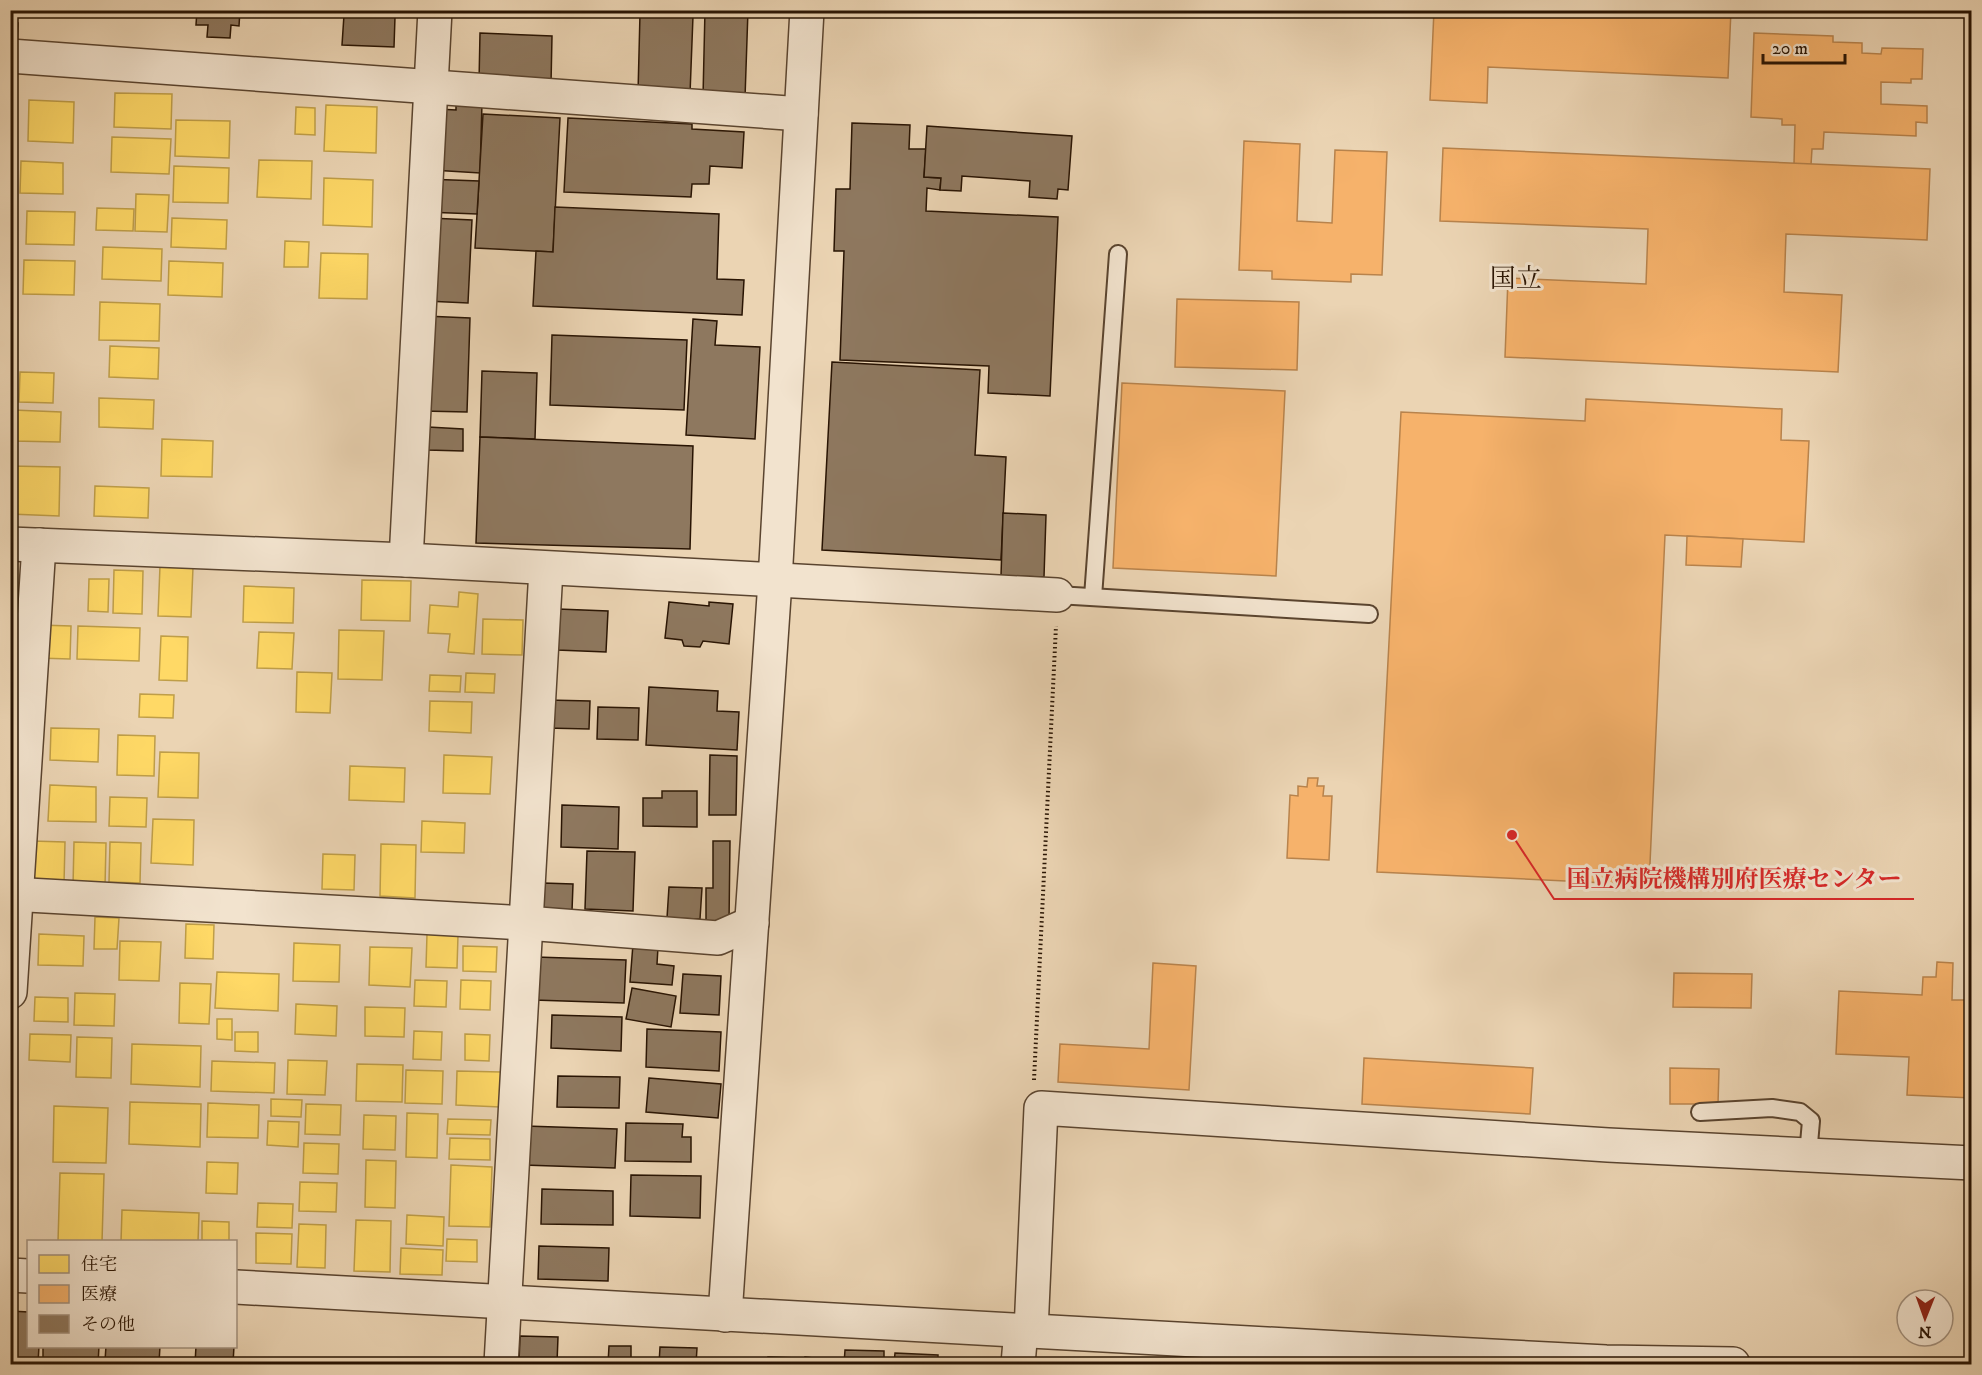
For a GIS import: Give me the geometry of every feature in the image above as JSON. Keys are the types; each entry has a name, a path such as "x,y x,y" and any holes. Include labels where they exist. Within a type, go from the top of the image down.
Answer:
{"street":[{"path":"406,560 435,10"},
{"path":"725,1315 776,581 807,10"},
{"path":"10,56 801,114"},
{"path":"10,992 25,545 406,560 1057,594"},
{"path":"501,1365 546,569"},
{"path":"13,894 526,923 718,938 752,923"},
{"path":"1018,1365 1026,1330 1041,1108 1608,1145 1971,1163"},
{"path":"10,1275 27,1276"},
{"path":"237,1287 1026,1330 1375,1358 1733,1365"}],"lane":[{"path":"1093,597 1118,254"},
{"path":"1057,594 1369,614"},
{"path":"1700,1112 1772,1108 1800,1112 1811,1121 1808,1155"}],"path":[{"path":"1041,1108 1034,1097 1057,594"}],"building: 住宅":[{"path":"115,93 172,94 171,129 114,127"},
{"path":"29,100 74,102 73,143 28,141"},
{"path":"326,105 377,107 376,153 324,151"},
{"path":"296,107 315,108 315,135 295,134"},
{"path":"176,120 230,121 229,158 175,156"},
{"path":"112,137 171,139 169,174 111,172"},
{"path":"10,149 15,149 14,183 10,183"},
{"path":"259,160 312,161 311,199 257,197"},
{"path":"21,161 63,163 63,194 20,193"},
{"path":"174,166 229,168 228,203 173,202"},
{"path":"324,178 373,180 372,227 323,225"},
{"path":"136,194 169,195 167,232 135,231"},
{"path":"97,208 134,209 133,231 96,230"},
{"path":"27,211 75,212 74,245 26,244"},
{"path":"172,218 227,220 226,249 171,247"},
{"path":"285,241 309,242 308,267 284,267"},
{"path":"103,247 162,249 161,281 102,279"},
{"path":"321,253 368,254 367,299 319,298"},
{"path":"24,260 75,261 74,295 23,294"},
{"path":"169,261 223,263 222,297 168,295"},
{"path":"100,302 160,304 159,341 99,340"},
{"path":"110,346 159,348 158,379 109,377"},
{"path":"20,372 54,373 53,403 19,402"},
{"path":"99,398 154,400 153,429 99,427"},
{"path":"13,410 61,412 60,442 12,441"},
{"path":"162,439 213,441 212,477 161,476"},
{"path":"10,466 60,467 59,516 10,514"},
{"path":"95,486 149,488 148,518 94,516"},
{"path":"10,560 13,560 12,604 10,604"},
{"path":"160,566 193,567 191,617 158,616"},
{"path":"114,570 143,571 142,614 113,613"},
{"path":"89,579 109,579 108,612 88,611"},
{"path":"362,580 411,581 410,621 361,620"},
{"path":"244,586 294,588 293,623 243,622"},
{"path":"459,592 478,594 474,654 448,652 450,634 428,633 430,605 458,607"},
{"path":"483,619 523,620 522,655 482,654"},
{"path":"10,625 15,625 13,660 10,660"},
{"path":"39,625 71,626 70,659 38,658"},
{"path":"78,626 140,628 139,661 77,659"},
{"path":"339,630 384,631 382,680 338,679"},
{"path":"259,632 294,633 292,669 257,668"},
{"path":"161,636 188,637 187,681 159,680"},
{"path":"297,672 332,673 330,713 296,712"},
{"path":"466,673 495,674 494,693 465,692"},
{"path":"430,675 461,676 460,692 429,691"},
{"path":"140,694 174,695 173,718 139,717"},
{"path":"430,701 472,702 471,733 429,731"},
{"path":"51,728 99,729 98,762 50,760"},
{"path":"118,735 155,736 154,776 117,775"},
{"path":"160,752 199,753 198,798 158,797"},
{"path":"444,755 492,757 490,794 443,793"},
{"path":"350,766 405,768 404,802 349,800"},
{"path":"50,785 96,787 96,822 48,821"},
{"path":"110,797 147,798 146,827 109,826"},
{"path":"153,819 194,820 193,865 151,863"},
{"path":"422,821 465,823 464,853 421,852"},
{"path":"32,841 65,842 64,884 31,883"},
{"path":"74,842 106,843 105,887 73,886"},
{"path":"110,842 141,843 140,883 109,882"},
{"path":"381,844 416,845 415,898 380,896"},
{"path":"323,854 355,855 354,890 322,889"},
{"path":"95,917 119,918 117,949 94,949"},
{"path":"186,924 214,925 213,959 185,958"},
{"path":"39,934 84,936 83,966 38,965"},
{"path":"427,934 458,935 457,968 426,967"},
{"path":"120,941 161,942 159,981 119,980"},
{"path":"294,943 340,945 339,982 293,981"},
{"path":"463,946 497,947 496,972 463,971"},
{"path":"370,947 412,948 410,987 369,985"},
{"path":"217,972 279,974 278,1011 215,1008"},
{"path":"415,980 447,981 446,1007 414,1006"},
{"path":"461,980 491,981 490,1010 460,1009"},
{"path":"180,983 211,984 209,1024 179,1023"},
{"path":"75,993 115,994 114,1026 74,1025"},
{"path":"35,997 68,998 68,1022 34,1021"},
{"path":"296,1004 337,1006 336,1036 295,1034"},
{"path":"365,1007 405,1008 404,1037 365,1036"},
{"path":"217,1019 232,1019 232,1040 217,1039"},
{"path":"414,1031 442,1032 441,1060 413,1059"},
{"path":"235,1032 258,1032 258,1052 235,1051"},
{"path":"30,1034 71,1035 70,1062 29,1060"},
{"path":"465,1034 490,1035 489,1061 465,1060"},
{"path":"77,1037 112,1038 111,1078 76,1077"},
{"path":"132,1044 201,1046 200,1087 131,1084"},
{"path":"288,1060 327,1061 325,1095 287,1094"},
{"path":"212,1061 275,1063 274,1093 211,1091"},
{"path":"357,1064 403,1065 402,1102 356,1101"},
{"path":"406,1070 443,1071 442,1104 405,1103"},
{"path":"457,1071 501,1072 500,1107 456,1105"},
{"path":"271,1099 302,1100 301,1117 271,1116"},
{"path":"130,1102 201,1104 200,1147 129,1144"},
{"path":"208,1103 259,1105 258,1138 207,1137"},
{"path":"306,1104 341,1105 340,1135 305,1134"},
{"path":"54,1106 108,1108 106,1163 53,1162"},
{"path":"407,1113 438,1114 437,1158 406,1157"},
{"path":"364,1115 396,1116 395,1150 363,1149"},
{"path":"448,1119 491,1120 490,1135 447,1134"},
{"path":"268,1121 299,1122 298,1147 267,1145"},
{"path":"450,1138 490,1139 490,1160 449,1159"},
{"path":"304,1143 339,1144 338,1174 303,1173"},
{"path":"366,1160 396,1161 395,1208 365,1207"},
{"path":"207,1162 238,1163 237,1194 206,1193"},
{"path":"451,1165 492,1167 490,1227 449,1226"},
{"path":"60,1173 104,1174 102,1240 58,1240"},
{"path":"300,1182 337,1183 336,1212 299,1211"},
{"path":"258,1203 293,1204 292,1228 257,1227"},
{"path":"122,1210 199,1213 198,1240 121,1240"},
{"path":"407,1215 444,1217 443,1246 406,1244"},
{"path":"356,1220 391,1221 390,1272 354,1271"},
{"path":"202,1221 229,1222 229,1240 202,1240"},
{"path":"299,1224 326,1225 325,1268 297,1267"},
{"path":"256,1233 292,1234 291,1264 256,1263"},
{"path":"447,1239 477,1240 477,1262 446,1261"},
{"path":"401,1248 443,1250 442,1275 400,1274"}],"building: 医療":[{"path":"1434,10 1619,10 1666,13 1666,10 1731,10 1728,78 1488,67 1487,103 1430,100"},
{"path":"1754,33 1833,36 1833,42 1862,43 1862,53 1881,54 1882,48 1923,49 1922,79 1911,79 1911,83 1881,82 1881,104 1927,106 1927,123 1916,122 1916,136 1824,132 1823,149 1812,149 1811,165 1794,164 1795,125 1782,125 1782,119 1751,117"},
{"path":"1244,141 1300,144 1297,221 1332,223 1335,150 1387,152 1382,275 1351,274 1351,282 1272,279 1272,271 1239,270"},
{"path":"1443,148 1930,169 1927,240 1786,234 1784,292 1842,295 1838,372 1505,357 1508,278 1646,284 1648,229 1440,221"},
{"path":"1177,299 1299,302 1297,370 1175,367"},
{"path":"1122,383 1285,391 1276,576 1113,568"},
{"path":"1586,399 1782,409 1781,440 1809,441 1804,542 1665,535 1649,885 1377,872 1401,412 1585,421"},
{"path":"1687,536 1743,539 1741,567 1686,565"},
{"path":"1308,778 1318,778 1317,786 1324,786 1323,796 1332,796 1329,860 1287,858 1290,795 1298,796 1298,786 1307,787"},
{"path":"1937,962 1953,963 1952,1000 1969,1000 1969,989 1972,989 1972,1098 1907,1095 1909,1057 1836,1054 1839,991 1922,995 1923,977 1936,977"},
{"path":"1153,963 1196,966 1189,1090 1058,1082 1060,1044 1149,1049"},
{"path":"1674,973 1752,974 1751,1008 1673,1007"},
{"path":"1364,1058 1533,1068 1530,1114 1362,1104"},
{"path":"1670,1068 1719,1069 1718,1104 1670,1104"}],"building: その他":[{"path":"197,10 240,10 239,26 231,25 230,38 207,37 208,25 196,25"},
{"path":"705,10 748,10 745,98 703,97"},
{"path":"640,14 693,16 690,94 638,93"},
{"path":"344,15 395,17 394,47 342,45"},
{"path":"10,23 18,23 17,48 10,48"},
{"path":"480,33 552,36 551,84 479,82"},
{"path":"456,101 482,103 480,173 432,170 438,109 456,110"},
{"path":"483,114 560,118 553,252 475,248"},
{"path":"568,118 692,124 692,129 744,132 742,168 710,166 709,184 692,184 691,197 564,192"},
{"path":"852,123 910,125 909,149 926,149 924,177 941,178 940,190 927,188 926,211 1058,217 1050,396 988,393 989,366 840,360 844,251 834,251 836,189 850,189"},
{"path":"927,126 1072,136 1068,190 1058,189 1057,199 1029,197 1030,181 962,176 961,191 940,190 941,178 924,177"},
{"path":"426,179 479,181 477,214 425,212"},
{"path":"555,207 719,214 717,279 744,280 742,315 533,306 536,251 553,252"},
{"path":"430,218 472,220 468,303 426,301"},
{"path":"425,316 470,318 467,412 422,411"},
{"path":"693,319 717,321 715,345 760,347 755,439 686,435"},
{"path":"552,335 687,340 684,410 550,405"},
{"path":"832,362 980,370 975,455 1006,457 1001,560 822,550"},
{"path":"482,371 537,373 535,439 480,437"},
{"path":"428,427 463,429 463,451 427,450"},
{"path":"480,437 693,446 690,549 476,543"},
{"path":"1003,513 1046,515 1044,577 1001,576"},
{"path":"669,602 709,606 709,602 733,604 729,644 703,641 700,647 684,646 682,640 665,638"},
{"path":"558,609 608,611 606,652 557,650"},
{"path":"649,687 718,691 717,711 739,712 737,750 646,745"},
{"path":"547,700 590,701 589,729 546,728"},
{"path":"598,707 639,708 638,740 597,739"},
{"path":"710,755 737,756 736,815 709,815"},
{"path":"662,791 697,791 697,827 643,826 643,798 662,798"},
{"path":"562,805 619,807 618,849 561,847"},
{"path":"713,841 730,841 729,923 706,922 706,888 713,888"},
{"path":"587,851 635,852 633,911 585,909"},
{"path":"543,883 573,884 572,911 542,911"},
{"path":"669,887 702,888 700,919 667,918"},
{"path":"633,944 658,947 657,964 674,966 672,985 630,982"},
{"path":"536,957 626,960 624,1003 534,1000"},
{"path":"683,974 721,976 719,1015 680,1013"},
{"path":"632,988 676,996 671,1027 626,1019"},
{"path":"552,1015 622,1017 621,1051 551,1048"},
{"path":"647,1029 721,1032 719,1071 646,1067"},
{"path":"558,1076 620,1077 619,1108 557,1107"},
{"path":"649,1078 721,1084 718,1118 646,1112"},
{"path":"626,1123 683,1124 682,1137 691,1137 691,1162 625,1161"},
{"path":"525,1126 617,1129 615,1168 523,1165"},
{"path":"631,1175 701,1176 700,1218 630,1216"},
{"path":"542,1189 613,1191 613,1225 541,1224"},
{"path":"539,1246 609,1248 608,1281 538,1279"},
{"path":"10,1311 27,1312 27,1348 39,1348 38,1363 10,1362"},
{"path":"520,1336 558,1337 557,1363 519,1362"},
{"path":"609,1346 631,1346 631,1364 608,1364"},
{"path":"660,1347 697,1348 696,1364 659,1364"},
{"path":"43,1348 99,1348 98,1364 43,1364"},
{"path":"106,1348 160,1348 159,1363 105,1361"},
{"path":"196,1348 234,1348 233,1364 195,1364"},
{"path":"845,1350 884,1351 884,1364 844,1364"},
{"path":"895,1353 938,1355 938,1364 894,1364"},
{"path":"768,1357 799,1358 799,1364 768,1364"},
{"path":"805,1357 831,1360 831,1364 805,1364"},
{"path":"954,1359 995,1359 995,1364 954,1364"}],"place":[{"name":"国立病院機構別府医療センター","path":"1512,835"}],"district":[{"name":"国立","path":"1516,279"}]}
